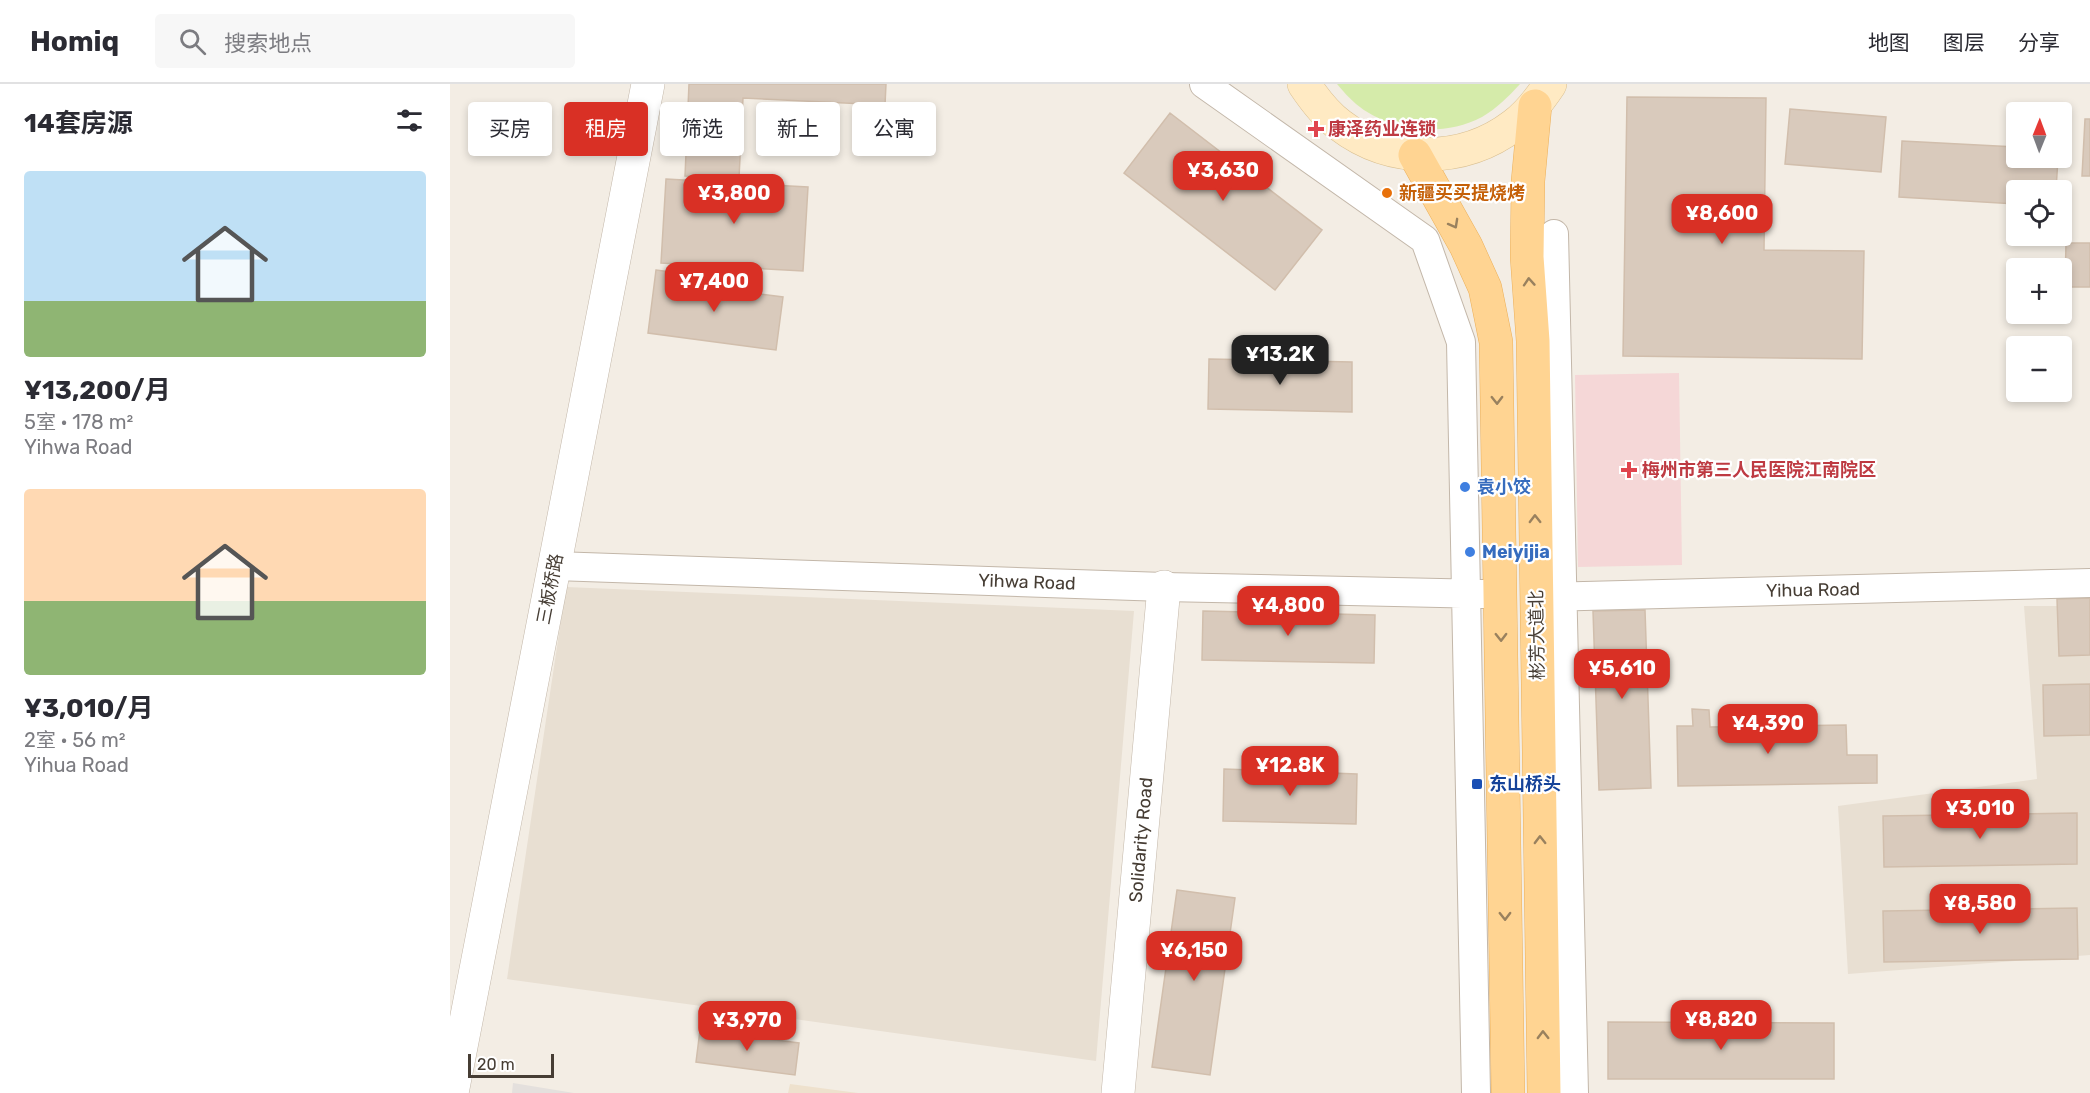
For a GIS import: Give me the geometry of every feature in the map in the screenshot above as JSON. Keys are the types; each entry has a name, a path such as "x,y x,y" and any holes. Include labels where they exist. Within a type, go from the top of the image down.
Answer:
{"main road":[{"path":"1303,84 1339,125 1388,150 1415,155 1451,153 1493,139 1516,124 1543,95"},
{"name":"彬芳大道北","path":"1543,95 1528,181 1527,257 1550,597 1544,1093"},
{"name":"彬芳大道北","path":"1415,155 1466,246 1485,288 1496,342 1508,1093"}],"street":[{"name":"三板桥路","path":"452,1093 648,84"},
{"path":"1204,84 1425,240 1461,342 1476,1093"},
{"path":"1554,234 1550,597 1574,1093"},
{"name":"Yihwa Road","path":"555,566 1164,587 1500,594"},
{"name":"Yihua Road","path":"1550,597 2090,583"},
{"name":"Solidarity Road","path":"1118,1093 1164,587"}],"shaded area":[{"name":"梅州市第三人民医院江南院区","path":"1679,373 1682,565 1578,567 1575,375"},
{"path":"566,587 1134,611 1096,1061 507,979"},
{"path":"2024,606 2090,606 2090,955 1848,974 1838,806 2037,779"},
{"path":"513,1083 574,1093 512,1093"},
{"path":"790,1084 858,1093 788,1093"}],"green space":[{"path":"1337,84 1520,84 1493,110 1466,124 1450,128 1417,129 1384,121 1356,104"}],"building":[{"path":"689,84 886,84 885,102 852,103 743,98 743,102 688,102"},
{"path":"1627,97 1766,98 1764,250 1864,251 1862,359 1623,356"},
{"path":"1790,109 1886,117 1881,172 1785,164"},
{"path":"1170,113 1322,230 1275,290 1124,173"},
{"path":"2085,119 2090,119 2090,176 2082,176"},
{"path":"1902,141 2006,146 2006,168 2057,168 2057,180 2006,180 2006,203 1899,197"},
{"path":"686,156 740,156 739,178 685,176"},
{"path":"666,179 808,187 803,271 661,263"},
{"path":"2072,243 2090,243 2090,287 2072,287 2072,258 2066,258 2066,246 2072,246"},
{"path":"656,270 685,274 684,284 783,297 776,350 648,333"},
{"path":"1209,359 1352,362 1352,412 1208,409"},
{"path":"2090,598 2090,655 2059,656 2057,599"},
{"path":"1645,610 1651,788 1599,790 1593,611"},
{"path":"1203,611 1375,615 1374,663 1202,660"},
{"path":"2090,684 2090,735 2044,736 2043,685"},
{"path":"1692,709 1709,710 1710,727 1846,725 1847,755 1877,755 1877,783 1678,786 1677,726 1693,726"},
{"path":"1224,769 1357,774 1356,824 1223,821"},
{"path":"2077,813 2077,864 1884,867 1883,816"},
{"path":"1177,890 1235,898 1210,1075 1152,1067"},
{"path":"2077,908 2078,959 1884,962 1883,911"},
{"path":"1608,1022 1834,1023 1834,1079 1608,1079"},
{"path":"700,1030 799,1043 795,1075 696,1062"}],"place":[{"name":"康泽药业连锁","path":"1316,129"},
{"name":"新疆买买提烧烤","path":"1387,193"},
{"name":"梅州市第三人民医院江南院区","path":"1629,470"},
{"name":"袁小饺","path":"1465,487"},
{"name":"Meiyijia","path":"1470,552"},
{"name":"东山桥头","path":"1477,784"}]}
